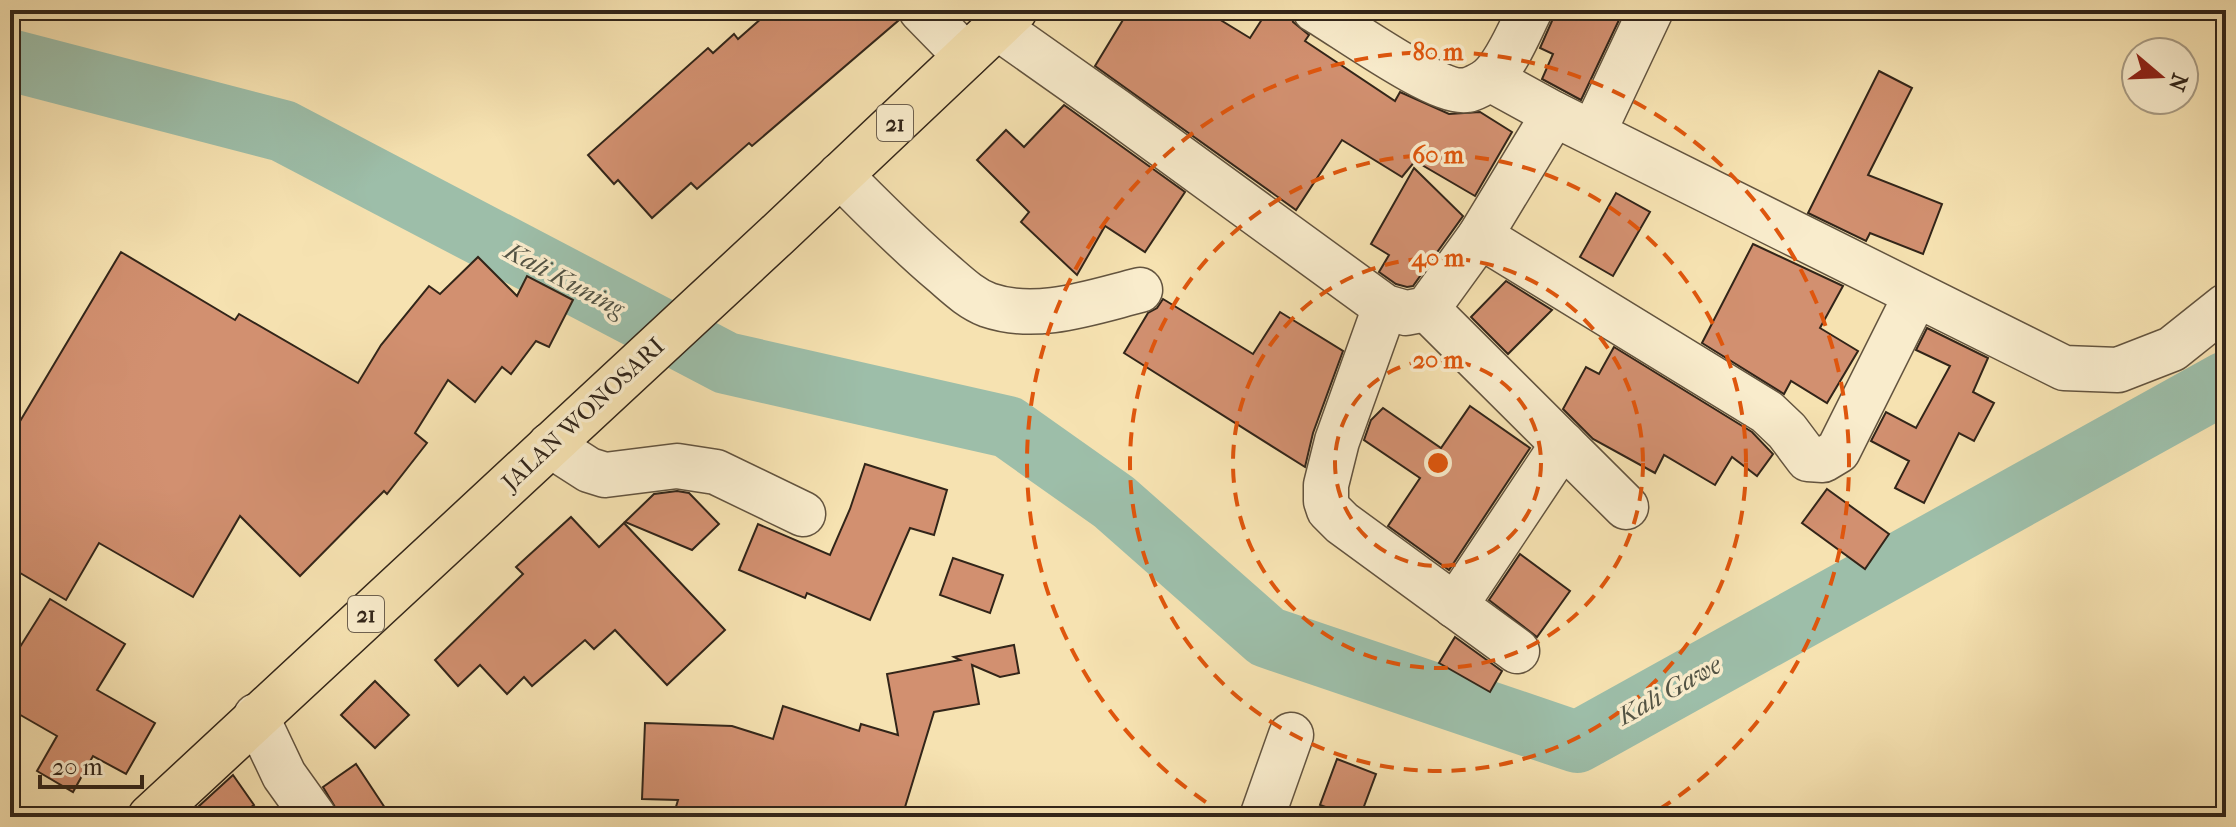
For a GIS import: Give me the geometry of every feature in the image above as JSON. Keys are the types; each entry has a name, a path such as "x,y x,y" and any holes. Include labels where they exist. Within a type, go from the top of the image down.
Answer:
{"highway":[{"name":"JALAN WONOSARI","path":"150,817 776,236 992,31"}],"street":[{"path":"921,10 992,31 1116,111 1406,308 1563,444 1626,507"},
{"path":"1315,10 1410,69 1444,86 1466,91 1490,79 1512,47 1530,10"},
{"path":"1593,133 1651,10"},
{"path":"1490,79 1554,114 2064,368 2118,370 2172,349 2226,306"},
{"path":"1517,651 1342,523 1329,510 1326,485 1337,441 1406,308 1480,236 1554,114"},
{"path":"840,175 921,255 967,294 989,305 1017,310 1064,309 1140,290"},
{"path":"1480,236 1767,412 1787,431 1808,459 1823,460 1838,451 1916,295"},
{"path":"1455,606 1563,444"},
{"path":"550,445 589,470 605,475 677,466 716,472 803,514"},
{"path":"256,716 284,775 314,817"},
{"path":"1262,817 1291,735"}],"building":[{"path":"771,10 897,10 899,20 752,146 749,143 697,189 691,183 652,218 618,180 614,184 588,155 708,48 713,53 734,34 738,39"},
{"path":"1129,10 1204,10 1250,38 1268,10 1290,10 1293,22 1309,35 1305,41 1395,101 1400,92 1449,114 1480,112 1512,132 1475,196 1415,161 1402,177 1342,140 1296,210 1095,66"},
{"path":"1555,10 1595,10 1619,20 1581,100 1542,79 1553,54 1540,48"},
{"path":"1879,71 1912,88 1868,175 1942,204 1923,254 1870,233 1866,241 1808,213"},
{"path":"1064,105 1185,192 1145,252 1105,226 1077,275 1021,222 1029,212 977,160 1006,130 1024,147"},
{"path":"1414,168 1463,216 1413,286 1407,287 1396,284 1379,272 1389,255 1371,244"},
{"path":"1616,193 1650,212 1613,276 1580,257"},
{"path":"1753,244 1843,286 1820,328 1858,351 1827,403 1791,381 1784,394 1702,343"},
{"path":"121,252 235,320 239,314 358,383 381,345 429,286 440,294 478,257 517,296 527,276 573,300 549,347 536,341 511,374 502,367 475,402 448,380 415,433 427,443 387,494 384,491 300,576 240,516 193,597 99,543 66,600 10,567 10,438"},
{"path":"1506,281 1552,310 1508,354 1471,317"},
{"path":"1163,299 1253,354 1280,312 1343,351 1313,433 1305,467 1124,353 1148,313 1157,308"},
{"path":"1927,328 1988,358 1973,392 1994,403 1974,441 1959,433 1924,503 1895,488 1909,461 1871,441 1886,412 1916,428 1950,366 1916,350"},
{"path":"1614,347 1752,432 1773,454 1757,476 1732,457 1715,485 1664,455 1655,473 1593,439 1563,409 1586,367 1599,374"},
{"path":"1470,406 1530,448 1449,570 1388,526 1420,478 1364,440 1371,420 1383,408 1441,448"},
{"path":"865,464 947,490 934,535 910,528 870,620 807,593 805,598 739,570 758,524 830,555"},
{"path":"1827,489 1889,534 1865,569 1802,523"},
{"path":"689,493 719,524 692,550 625,522 654,494"},
{"path":"571,517 599,547 624,523 725,630 667,685 615,630 594,649 585,640 532,686 524,677 507,694 480,665 458,686 435,660 523,574 516,567"},
{"path":"1520,554 1570,591 1537,637 1489,600"},
{"path":"953,558 1003,575 990,613 940,595"},
{"path":"50,599 125,644 97,690 155,723 126,774 93,756 73,792 37,771 57,736 10,709 10,641 20,647"},
{"path":"1455,637 1502,671 1490,692 1439,663"},
{"path":"1014,645 1019,673 1000,677 972,665 979,704 934,712 902,817 673,817 678,800 642,799 645,723 732,726 773,739 783,706 859,731 861,724 898,735 887,674 960,660 954,657"},
{"path":"375,681 409,715 375,748 341,715"},
{"path":"1337,759 1376,774 1360,817 1320,805"},
{"path":"356,764 391,817 341,817 323,787"},
{"path":"233,775 254,805 237,817 187,817"}],"waterway":[{"name":"Kali Gawe","path":"10,60 283,131 726,363 1008,427 1114,502 1267,637 1577,742 2226,382"}],"water label":[{"name":"Kali Kuning","path":"565,279"}]}
